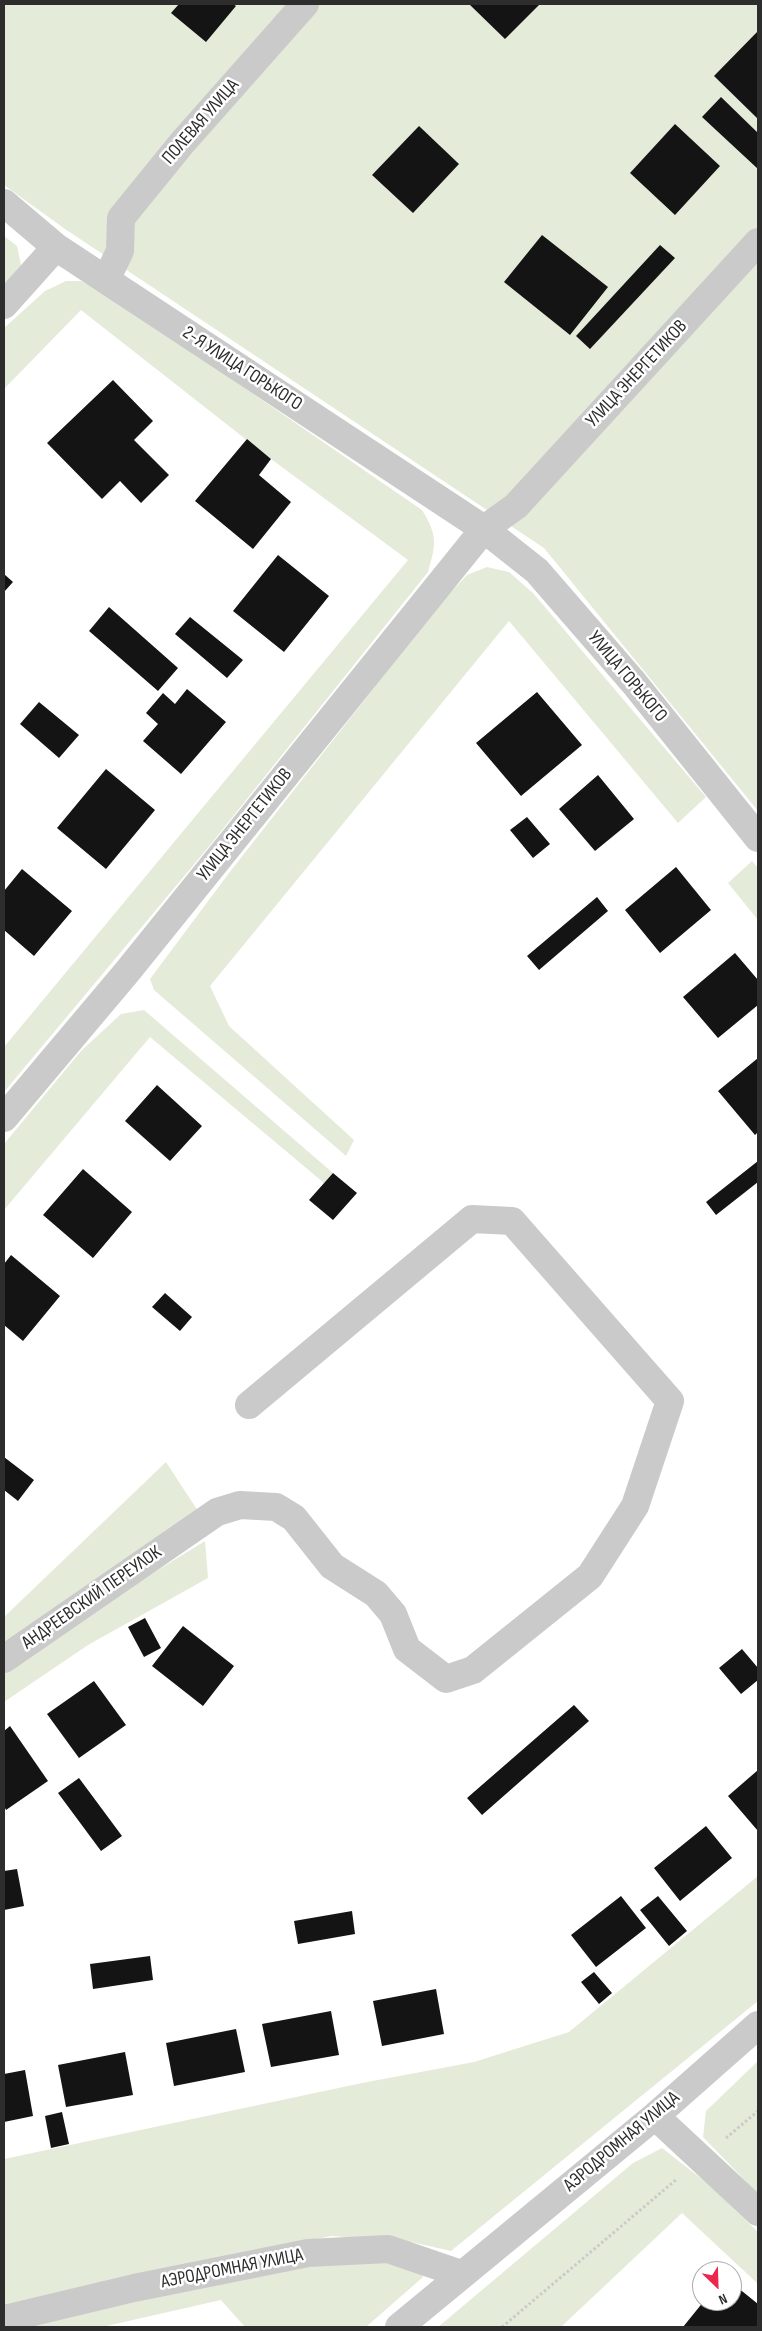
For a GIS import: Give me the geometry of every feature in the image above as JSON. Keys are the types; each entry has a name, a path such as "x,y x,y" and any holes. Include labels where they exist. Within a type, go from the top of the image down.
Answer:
{"street":[{"name":"ПОЛЕВАЯ УЛИЦА","path":"106,280 120,251 121,218 182,143 305,4"},
{"name":"2-Я УЛИЦА ГОРЬКОГО","path":"4,203 56,247 484,529"},
{"name":"УЛИЦА ЭНЕРГЕТИКОВ","path":"4,1118 127,972 484,529 516,506 758,242"},
{"path":"4,305 56,247"},
{"name":"УЛИЦА ГОРЬКОГО","path":"484,529 537,571 634,683 758,838"},
{"name":"АНДРЕЕВСКИЙ ПЕРЕУЛОК","path":"4,1659 217,1512 240,1505 276,1507 294,1518 332,1566 376,1594 392,1614 407,1649 446,1679 473,1670 590,1576 635,1506 670,1401 512,1221 472,1219 249,1405"},
{"name":"АЭРОДРОМНАЯ УЛИЦА","path":"399,2327 655,2116 758,2025"},
{"path":"655,2116 758,2212"},
{"name":"АЭРОДРОМНАЯ УЛИЦА","path":"4,2319 134,2288 308,2253 388,2249 461,2274"}],"path":[{"path":"502,2327 758,2111"}],"green space":[{"path":"4,4 758,4 758,811 544,548 65,229 4,185"},
{"path":"4,236 17,246 21,265 4,286"},
{"path":"66,281 81,281 108,294 422,510 431,527 434,547 428,572 211,844 4,1092 4,1047 408,560 271,459 81,310 4,389 4,328 45,291"},
{"path":"487,567 509,572 533,593 706,797 678,823 509,621 210,986 229,1026 354,1140 346,1156 154,990 150,979 229,873 438,606 467,575"},
{"path":"752,861 758,868 758,920 728,883"},
{"path":"144,1010 333,1173 324,1183 150,1037 4,1210 4,1144 81,1051 121,1014"},
{"path":"166,1462 198,1511 4,1649 4,1617"},
{"path":"205,1541 208,1578 88,1645 4,1702 4,1670 83,1616"},
{"path":"758,1876 758,2001 451,2251 411,2242 332,2236 148,2272 4,2308 4,2159 362,2083 474,2062 569,2032"},
{"path":"758,2061 758,2194 703,2137 706,2111"},
{"path":"662,2148 707,2183 758,2232 758,2284 742,2269 742,2261 733,2261 682,2213 561,2327 438,2327 633,2163"},
{"path":"372,2259 420,2266 423,2277 366,2327 245,2327 221,2300 102,2327 12,2327 309,2261"}],"building":[{"path":"179,4 233,4 236,6 206,42 171,13"},
{"path":"469,4 540,4 505,39"},
{"path":"758,31 758,119 714,76"},
{"path":"721,97 758,133 758,169 702,117"},
{"path":"675,124 720,166 675,215 630,173"},
{"path":"419,126 459,164 413,213 372,175"},
{"path":"542,235 608,287 570,335 504,282"},
{"path":"660,245 675,258 590,349 576,336"},
{"path":"113,380 153,421 134,440 169,475 141,503 120,481 102,499 47,443"},
{"path":"247,439 271,459 259,475 291,502 253,549 195,501"},
{"path":"278,555 329,596 284,652 233,611"},
{"path":"4,574 13,582 4,592"},
{"path":"109,607 178,668 158,691 89,631"},
{"path":"190,617 243,660 227,678 175,634"},
{"path":"187,689 226,722 181,774 143,741 158,724 146,713 163,693 175,704"},
{"path":"537,692 582,745 521,796 476,743"},
{"path":"39,702 79,735 59,758 20,724"},
{"path":"106,769 155,810 106,869 57,828"},
{"path":"598,775 634,819 595,851 559,809"},
{"path":"527,817 550,844 533,858 510,830"},
{"path":"676,867 711,910 660,953 625,910"},
{"path":"22,869 72,911 34,956 4,930 4,891"},
{"path":"597,897 608,911 539,970 527,956"},
{"path":"735,953 758,980 758,1005 718,1038 683,997"},
{"path":"758,1058 758,1132 755,1135 718,1091"},
{"path":"157,1085 202,1126 170,1161 125,1121"},
{"path":"758,1161 758,1182 716,1215 706,1202"},
{"path":"83,1169 132,1212 93,1258 43,1215"},
{"path":"333,1173 357,1193 333,1220 309,1200"},
{"path":"11,1255 60,1296 23,1341 4,1325 4,1264"},
{"path":"165,1293 192,1317 180,1331 152,1307"},
{"path":"4,1457 34,1480 18,1501 4,1490"},
{"path":"145,1618 161,1648 144,1657 128,1627"},
{"path":"183,1626 234,1666 203,1706 152,1666"},
{"path":"742,1649 758,1668 758,1680 741,1694 719,1668"},
{"path":"94,1681 126,1725 79,1758 47,1714"},
{"path":"574,1705 589,1721 482,1815 467,1798"},
{"path":"10,1726 48,1781 6,1810 4,1806 4,1731"},
{"path":"758,1770 758,1831 728,1796"},
{"path":"79,1778 122,1836 101,1851 58,1793"},
{"path":"706,1826 732,1858 680,1901 654,1868"},
{"path":"17,1869 24,1906 4,1910 4,1871"},
{"path":"621,1896 646,1928 596,1967 571,1935"},
{"path":"658,1896 687,1931 669,1946 640,1910"},
{"path":"352,1911 355,1934 298,1944 294,1921"},
{"path":"150,1956 153,1980 93,1989 90,1964"},
{"path":"594,1972 612,1993 599,2004 581,1982"},
{"path":"436,1989 444,2034 382,2046 373,2001"},
{"path":"331,2011 339,2055 271,2067 262,2024"},
{"path":"236,2029 245,2072 174,2086 166,2043"},
{"path":"125,2052 133,2095 66,2107 58,2065"},
{"path":"25,2070 33,2116 4,2122 4,2074"},
{"path":"62,2112 69,2144 51,2148 45,2116"},
{"path":"742,2291 758,2304 758,2327 683,2327 696,2311 742,2311"}]}
